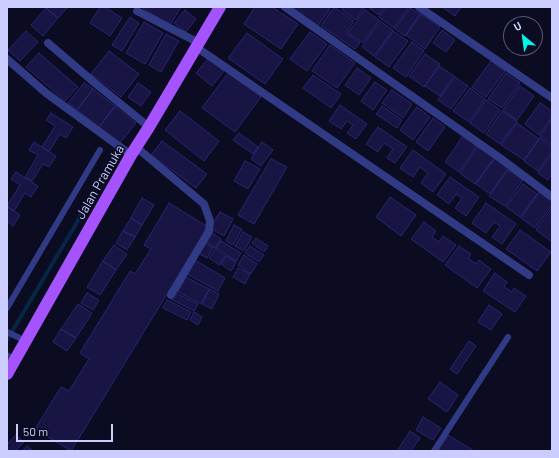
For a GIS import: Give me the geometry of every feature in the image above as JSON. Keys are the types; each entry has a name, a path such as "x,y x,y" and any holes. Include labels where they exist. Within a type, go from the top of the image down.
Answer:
{"main road":[{"name":"Jalan Pramuka","path":"7,374 11,357 26,341 134,151 220,7"}],"street":[{"path":"285,7 500,158 552,197"},
{"path":"419,7 552,98"},
{"path":"137,11 198,45 529,275"},
{"path":"48,44 149,127"},
{"path":"7,59 46,93 134,151 204,204 210,221 210,231 171,295"}],"lane":[{"path":"7,308 100,150"},
{"path":"10,334 26,341"},
{"path":"434,451 508,337"}],"building":[{"path":"68,7 58,18 46,8"},
{"path":"100,7 105,7 122,18 110,36 90,23"},
{"path":"141,7 181,7 170,25"},
{"path":"255,7 272,7 298,24 281,49 244,24"},
{"path":"291,7 327,7 330,9 318,26"},
{"path":"334,7 354,21 346,33 360,43 355,49 321,26"},
{"path":"344,7 364,8 356,20 342,10"},
{"path":"368,7 384,7 379,15"},
{"path":"386,7 409,7 394,28 379,17"},
{"path":"442,7 461,7 455,16"},
{"path":"46,8 58,18 43,36 31,25"},
{"path":"410,8 420,14 405,36 395,29"},
{"path":"185,10 196,19 186,32 174,23"},
{"path":"365,10 379,20 363,43 348,33"},
{"path":"421,14 440,27 425,49 406,35"},
{"path":"130,17 139,23 122,51 112,45"},
{"path":"380,21 393,30 374,56 362,47"},
{"path":"144,22 163,33 145,64 126,53"},
{"path":"442,30 455,40 446,52 433,43"},
{"path":"26,31 38,42 20,61 8,50"},
{"path":"393,31 408,41 389,67 375,57"},
{"path":"310,32 327,44 307,71 290,59"},
{"path":"247,33 283,59 265,84 228,58"},
{"path":"166,34 179,41 161,72 149,65"},
{"path":"412,42 424,51 406,77 393,68"},
{"path":"330,45 355,63 337,88 312,71"},
{"path":"109,51 139,74 121,97 91,74"},
{"path":"39,53 78,87 65,101 26,67"},
{"path":"425,54 440,64 424,87 409,76"},
{"path":"208,59 224,71 212,86 196,73"},
{"path":"491,61 505,71 486,97 472,87"},
{"path":"439,66 454,76 440,96 425,86"},
{"path":"357,68 371,78 359,95 345,85"},
{"path":"228,73 261,97 235,132 202,108"},
{"path":"506,73 520,83 502,108 488,99"},
{"path":"313,75 341,94 331,108 303,88"},
{"path":"455,77 468,86 451,109 438,100"},
{"path":"375,82 387,90 373,110 361,101"},
{"path":"84,83 93,89 77,110 68,103"},
{"path":"138,83 151,92 141,106 128,97"},
{"path":"520,86 534,96 517,120 503,110"},
{"path":"470,88 485,99 469,122 453,111"},
{"path":"93,89 115,106 99,127 77,110"},
{"path":"392,90 412,104 403,118 382,103"},
{"path":"486,100 500,110 484,133 470,123"},
{"path":"540,103 552,111 552,117 539,135 525,124"},
{"path":"340,105 367,124 356,139 347,133 353,125 347,121 341,129 329,121"},
{"path":"115,106 136,123 120,143 99,127"},
{"path":"382,106 402,120 397,128 376,114"},
{"path":"417,107 430,117 413,140 400,130"},
{"path":"180,111 219,141 204,161 165,130"},
{"path":"502,111 517,121 500,144 486,134"},
{"path":"51,113 73,127 66,138 60,134 49,152 42,147 55,126 46,120"},
{"path":"433,118 445,127 428,151 416,142"},
{"path":"552,119 552,145 540,136"},
{"path":"517,123 539,139 524,160 501,145"},
{"path":"378,127 407,147 395,163 387,158 393,149 384,143 378,152 366,144"},
{"path":"239,133 258,147 253,154 233,140"},
{"path":"463,136 477,146 459,172 445,162"},
{"path":"540,138 552,147 552,152 538,171 524,161"},
{"path":"162,141 207,174 196,188 151,155"},
{"path":"34,142 56,156 49,167 43,164 32,181 25,177 38,155 29,150"},
{"path":"262,142 273,150 261,166 251,159"},
{"path":"478,147 494,158 475,184 460,173"},
{"path":"413,150 446,174 433,192 421,183 428,173 420,167 413,177 400,168"},
{"path":"552,154 552,174 548,180 538,173"},
{"path":"495,158 508,168 490,194 476,184"},
{"path":"271,159 287,167 254,224 238,215"},
{"path":"245,161 260,169 248,189 234,181"},
{"path":"508,170 523,180 505,206 489,196"},
{"path":"16,172 38,186 31,197 25,193 14,211 7,206 20,185 11,179"},
{"path":"450,177 479,197 466,216 455,208 462,198 456,194 449,204 437,195"},
{"path":"523,184 537,194 520,217 506,207"},
{"path":"539,192 552,201 552,205 535,228 521,218"},
{"path":"390,197 416,215 401,236 376,217"},
{"path":"142,198 154,205 142,225 131,218"},
{"path":"169,203 208,227 71,451 35,429 61,387 69,391 89,359 80,353 130,271 135,274 151,249 144,245"},
{"path":"486,203 516,224 502,244 492,237 500,226 494,222 486,233 472,223"},
{"path":"7,206 20,215 13,226 8,222 7,223"},
{"path":"552,208 552,240 551,241 536,230"},
{"path":"220,212 233,219 224,236 210,228"},
{"path":"131,218 142,225 135,237 123,231"},
{"path":"424,222 436,231 432,237 439,242 443,236 456,245 443,262 411,239"},
{"path":"234,225 242,229 233,245 226,241"},
{"path":"520,230 551,252 537,271 506,249"},
{"path":"123,231 135,237 127,250 116,243"},
{"path":"211,232 221,239 215,248 205,241"},
{"path":"243,232 252,237 244,251 235,246"},
{"path":"256,238 268,246 264,252 252,243"},
{"path":"221,241 241,253 236,261 216,248"},
{"path":"204,242 213,248 207,258 198,253"},
{"path":"114,245 127,254 116,270 103,261"},
{"path":"250,246 264,255 259,262 245,253"},
{"path":"459,246 471,254 468,258 476,264 479,260 491,269 477,288 445,265"},
{"path":"215,249 225,256 219,265 209,258"},
{"path":"244,255 257,264 251,274 238,265"},
{"path":"226,256 236,262 231,271 221,264"},
{"path":"195,260 225,278 218,291 187,274"},
{"path":"103,261 116,270 100,295 87,287"},
{"path":"238,268 250,274 245,284 233,277"},
{"path":"495,273 507,282 504,287 512,292 514,288 526,296 515,312 483,291"},
{"path":"186,277 209,289 201,304 178,292"},
{"path":"210,289 219,294 212,309 202,304"},
{"path":"87,293 99,300 93,310 81,303"},
{"path":"175,293 198,304 194,311 171,299"},
{"path":"167,300 191,312 187,320 163,308"},
{"path":"78,304 92,313 76,338 61,329"},
{"path":"489,305 502,314 491,330 478,322"},
{"path":"194,312 202,317 198,325 190,320"},
{"path":"61,329 76,338 67,351 53,342"},
{"path":"469,341 476,346 457,374 450,369"},
{"path":"440,382 458,395 447,412 428,399"},
{"path":"423,417 441,428 433,440 416,430"},
{"path":"410,431 420,438 411,451 397,451"},
{"path":"16,435 24,442 15,451 7,451 7,444"},
{"path":"448,435 474,451 438,451"},
{"path":"27,446 33,451 22,451"}],"waterway":[{"path":"7,340 92,197"}]}
